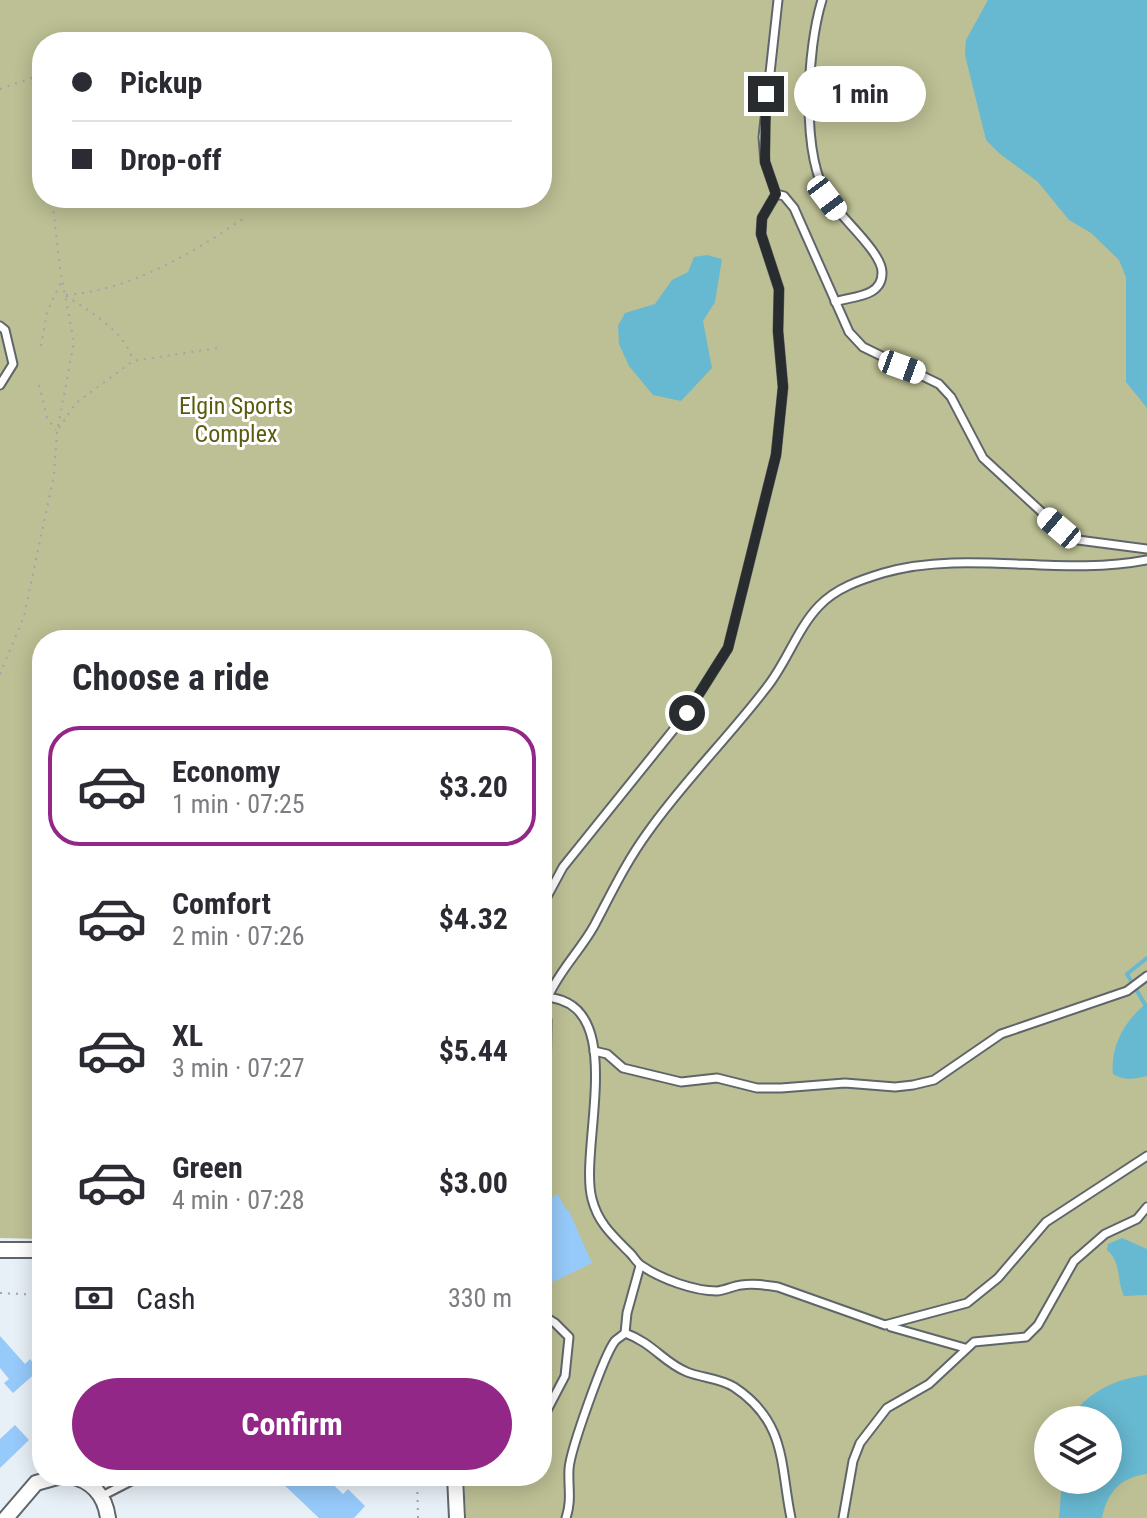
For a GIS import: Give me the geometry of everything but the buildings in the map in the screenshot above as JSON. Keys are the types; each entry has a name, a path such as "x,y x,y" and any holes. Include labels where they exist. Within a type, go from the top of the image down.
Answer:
{"street":[{"path":"0,1250 32,1250"},
{"path":"6,1518 33,1486"},
{"path":"91,1486 102,1496 108,1518"},
{"path":"455,1486 457,1518"}],"lane":[{"path":"552,889 570,858 687,713 728,648 778,440 783,387 778,331 779,289 761,234 762,218 776,194 765,162 763,137 778,0"},
{"path":"822,0 812,48 813,150 827,198 878,258 883,272 880,284 872,292 835,302"},
{"path":"776,194 784,196 794,208 849,332 863,347 939,384 951,397 983,458 1059,528 1078,540 1147,549"},
{"path":"0,326 5,330 13,364 0,385"},
{"path":"552,987 593,928 616,880 649,830 766,688 806,622 837,591 884,573 937,563 1104,567 1147,560"},
{"path":"594,1051 607,1054 623,1068 681,1082 717,1078 757,1088 845,1083 895,1087 934,1080 1001,1034 1127,991 1147,976"},
{"path":"552,999 567,1002 582,1013 592,1030 594,1114 588,1174 591,1197 597,1216 611,1236 640,1266 702,1289 717,1291 760,1284 778,1287 885,1325 965,1348"},
{"path":"885,1325 967,1303 998,1278 1046,1222 1147,1156"},
{"path":"843,1518 853,1461 860,1443 887,1408 929,1384 974,1342 1026,1337 1038,1325 1074,1261 1105,1234 1137,1219 1147,1207"},
{"path":"566,1518 571,1504 569,1471 572,1451 615,1341 625,1333 627,1313 640,1266"},
{"path":"552,1321 569,1337 565,1376 552,1401"},
{"path":"625,1333 644,1340 685,1372 735,1388 764,1416 776,1435 783,1456 791,1518"},
{"path":"102,1496 122,1486"}],"path":[{"path":"0,89 32,78"},
{"path":"0,674 24,616 54,475 57,432 74,342 62,281 53,208"},
{"path":"65,296 98,292 188,256 247,216"},
{"path":"41,346 47,312 62,281"},
{"path":"65,296 90,310 129,347 133,361"},
{"path":"57,432 76,403 133,361 218,348"},
{"path":"39,385 47,418 57,432"},
{"path":"0,1293 32,1295"},
{"path":"417,1486 418,1518"}],"green space":[{"name":"Elgin Sports Complex","path":"0,0 1147,0 1147,1518 466,1518 464,1486 552,1486 552,630 32,630 32,1239 0,1238"}],"water":[{"path":"988,0 1147,0 1147,408 1126,382 1126,277 1119,260 1091,233 1069,220 1038,182 986,140 965,55 966,40"},
{"path":"707,255 722,259 715,302 703,321 712,368 681,401 653,395 629,366 619,344 618,326 625,313 655,304 672,280 688,272 694,257"},
{"path":"1147,1003 1147,1076 1121,1078 1113,1074 1117,1044 1132,1017"},
{"path":"1122,1238 1147,1249 1147,1295 1124,1296 1115,1260 1107,1250 1108,1244"},
{"path":"1147,1375 1147,1474 1122,1483 1122,1406 1080,1406 1103,1388"},
{"path":"1061,1494 1111,1494 1102,1518 1059,1518"}],"waterway":[{"path":"1147,958 1127,974 1147,1008"}],"route":[{"path":"687,713 728,648 776,455 783,387 778,331 779,289 761,234 762,218 776,194 765,162 766,94"}]}
